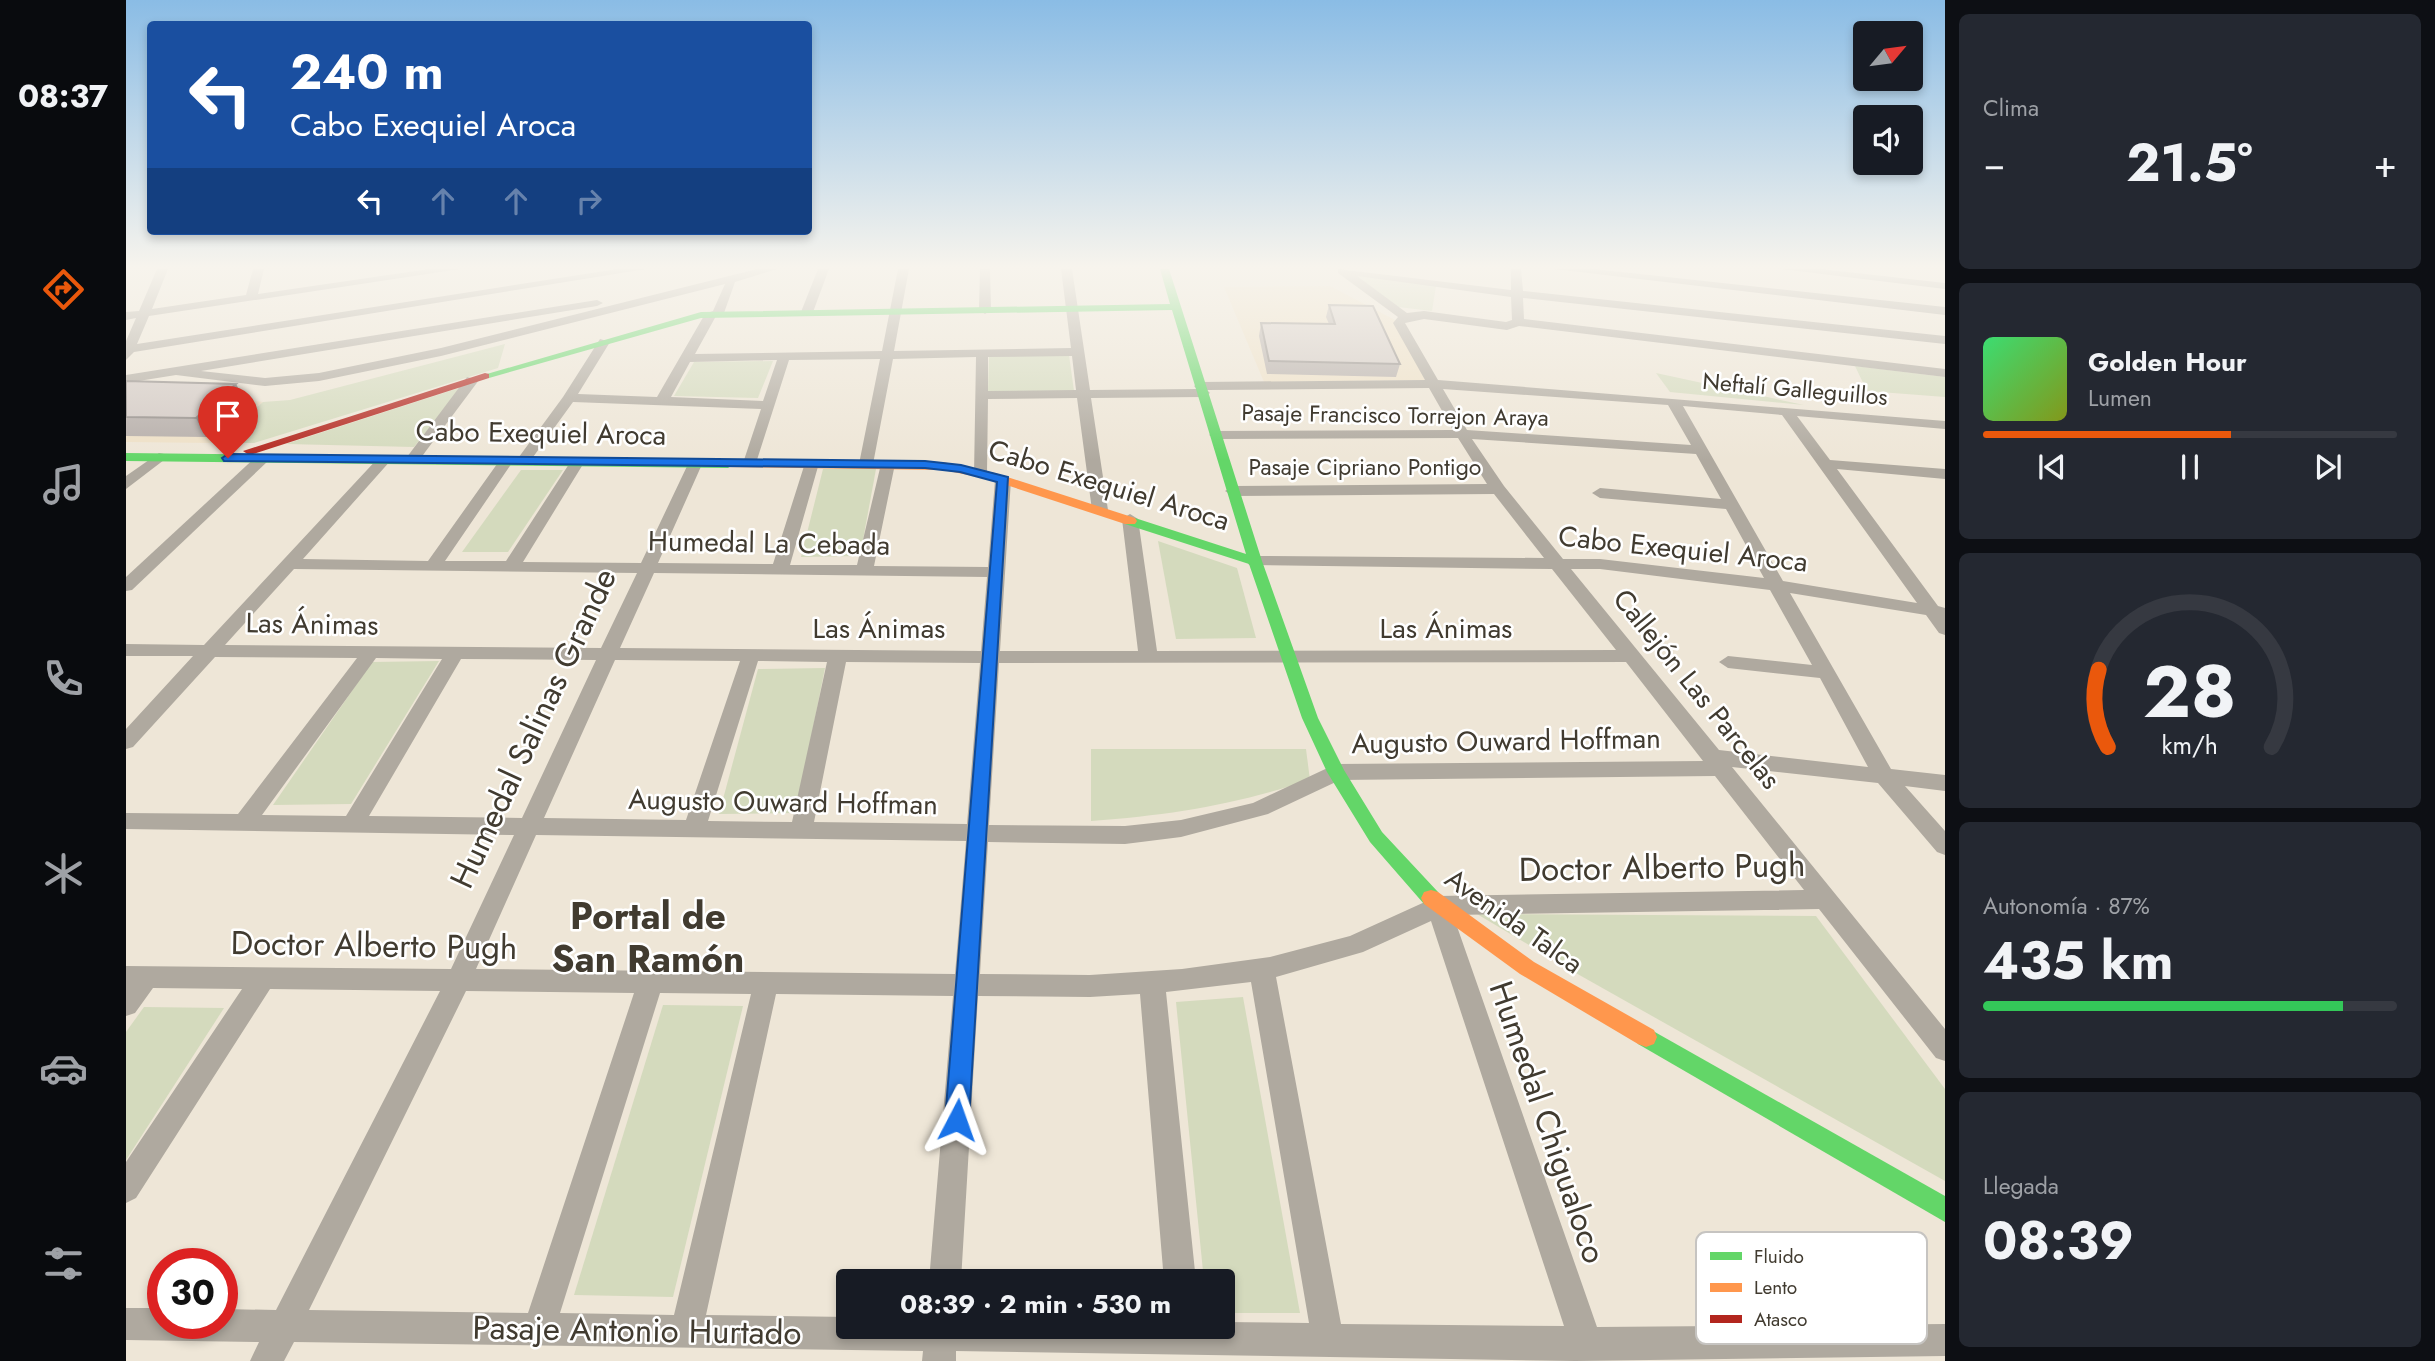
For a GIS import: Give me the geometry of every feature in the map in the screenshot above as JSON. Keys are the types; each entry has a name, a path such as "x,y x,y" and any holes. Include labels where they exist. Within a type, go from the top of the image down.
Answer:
{"street":[{"path":"127,352 136,333"},
{"path":"127,352 209,333"},
{"path":"126,379 419,333"},
{"path":"177,371 278,383 527,333"},
{"path":"228,458 472,380 636,333"},
{"path":"662,401 703,333"},
{"path":"866,464 890,333"},
{"path":"1075,333 1100,510"},
{"name":"Avenida Talca","path":"1184,333 1255,561 1310,719 1336,772 1376,837 1438,906 1527,968 1945,1210"},
{"name":"Callejón Las Parcelas","path":"1404,333 1432,384 1498,489 1945,1049"},
{"path":"1822,333 1846,377"},
{"path":"1833,333 1945,373"},
{"path":"1867,333 1945,340"},
{"path":"404,335 405,356"},
{"path":"433,566 515,461 569,398 604,342"},
{"path":"687,358 1078,352"},
{"path":"979,472 982,353"},
{"path":"750,463 784,357"},
{"path":"412,460 472,380"},
{"name":"Neftalí Galleguillos","path":"982,395 1432,384 1673,401 1945,425"},
{"path":"569,398 769,405"},
{"path":"1673,401 1884,776 1945,846"},
{"path":"1788,413 1938,612 1945,629"},
{"name":"Pasaje Francisco Torrejon Araya","path":"1216,435 1462,434 1699,450"},
{"name":"Cabo Exequiel Aroca","path":"126,457 943,466 979,472 1255,561 1557,562 1667,570 1774,584 1938,612"},
{"path":"126,484 159,457"},
{"path":"126,586 263,458"},
{"path":"126,742 385,459"},
{"path":"511,567 578,461"},
{"name":"Humedal Salinas Grande","path":"267,1361 458,981 696,462"},
{"path":"780,570 812,463"},
{"path":"864,571 888,464"},
{"path":"1825,464 1945,474"},
{"path":"946,1269 1003,480"},
{"name":"Pasaje Cipriano Pontigo","path":"1233,491 1498,489"},
{"path":"1600,493 1730,505"},
{"path":"1130,519 1148,657"},
{"name":"Humedal La Cebada","path":"289,564 995,572"},
{"name":"Las Ánimas","path":"126,650 990,657 1632,656"},
{"path":"244,823 371,652"},
{"path":"352,825 454,654"},
{"path":"694,830 751,655"},
{"path":"801,832 838,655"},
{"path":"1728,663 1826,673"},
{"name":"Augusto Ouward Hoffman","path":"126,821 1125,835 1191,828 1233,819 1283,801 1336,772 1717,762 1945,783"},
{"name":"Doctor Alberto Pugh","path":"136,978 967,985 1029,988 1152,983 1262,972 1347,949 1395,929 1438,906 1827,899"},
{"name":"Humedal Chigualoco","path":"1438,906 1589,1352"},
{"path":"1262,972 1328,1339"},
{"path":"126,1005 136,978"},
{"path":"126,1188 263,979"},
{"path":"539,1329 650,983"},
{"path":"1152,983 1179,1269"},
{"path":"686,1331 766,984"},
{"name":"Pasaje Antonio Hurtado","path":"126,1324 686,1331 970,1339"},
{"name":"Pasaje Antonio Hurtado","path":"1235,1334 1589,1352 1826,1344"},
{"name":"Pasaje Antonio Hurtado","path":"1927,1341 1945,1340"}],"shaded area":[{"path":"1243,333 1401,333 1425,380 1264,382"},
{"path":"178,391 263,402 216,443 126,442 126,397"}],"green space":[{"path":"505,344 498,368 254,443 216,443 263,402 290,400"},
{"path":"1069,355 1074,391 988,392 989,356"},
{"path":"773,361 758,398 674,396 694,362"},
{"path":"1855,366 1945,377 1945,397 1867,391"},
{"path":"1656,373 1804,405 1670,392"},
{"path":"462,387 414,447 286,444"},
{"path":"823,469 876,469 860,556 801,557"},
{"path":"521,470 563,470 508,552 462,552"},
{"path":"1158,541 1237,568 1256,638 1176,639"},
{"path":"439,661 351,804 273,805 372,662"},
{"path":"825,668 796,813 719,814 758,669"},
{"path":"1091,749 1306,749 1310,780 1202,808 1091,821"},
{"path":"1477,914 1816,916 1945,1089 1945,1181 1574,972"},
{"path":"1243,997 1300,1313 1235,1313 1235,1269 1203,1269 1176,1002"},
{"path":"663,1005 743,1006 673,1297 574,1295"},
{"path":"144,1007 224,1008 126,1160 126,1032"}],"building":[{"path":"1263,333 1385,333 1400,364 1269,361"},
{"path":"126,381 236,384 196,418 126,417"}],"traffic: fast":[{"path":"485,376 639,333"},
{"path":"1184,333 1255,561 1310,718 1336,772 1376,837 1431,898"},
{"path":"126,457 728,464"},
{"path":"1130,521 1255,561"},
{"path":"1646,1037 1945,1210"}],"traffic: slow":[{"path":"728,464 943,466 991,476 1130,521"},
{"path":"1431,898 1527,968 1646,1037"}],"traffic: jam":[{"path":"249,451 485,376"}],"district":[{"name":"Portal de San Ramón","path":"648,938"}],"route":[{"path":"228,458 925,465 979,472 1003,480 957,1120"}]}
